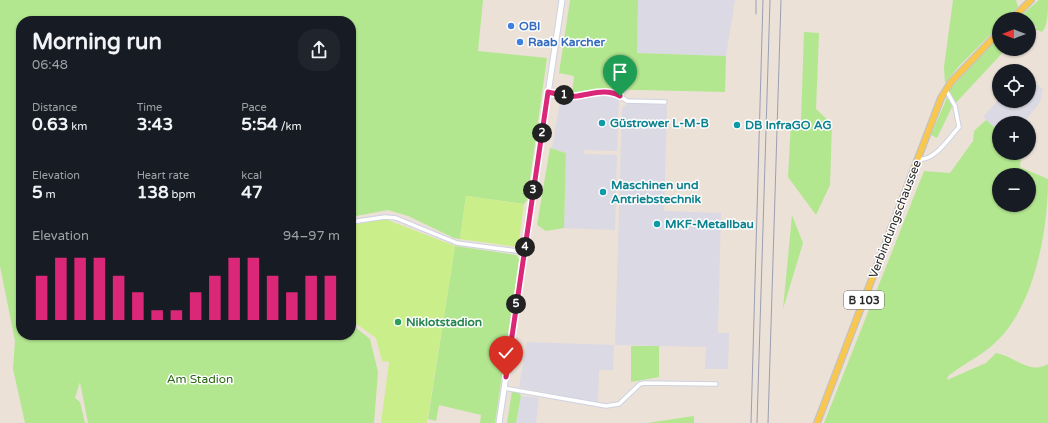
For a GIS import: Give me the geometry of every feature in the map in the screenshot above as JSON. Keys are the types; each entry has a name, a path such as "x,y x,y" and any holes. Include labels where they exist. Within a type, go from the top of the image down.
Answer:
{"main road":[{"path":"499,423 562,0"},
{"path":"1019,12 1031,0"},
{"name":"Verbindungschaussee","path":"817,423 946,90 967,64 992,39"}],"street":[{"path":"918,159 926,160 932,156 959,127 955,106 946,90"},
{"path":"548,92 576,96 594,92 608,92 617,94 627,101 665,102"},
{"path":"356,221 385,216 396,218 457,243 524,252"},
{"path":"504,388 606,406 619,404 640,384 644,383 716,384"}],"shaded area":[{"path":"638,0 735,0 726,56 637,53"},
{"path":"1036,84 1043,89 1040,102 1036,107"},
{"path":"592,94 613,95 619,97 617,151 584,150 584,154 617,155 615,230 564,228 566,153 552,149 560,101 564,98 576,98"},
{"path":"628,103 667,105 664,211 721,213 718,333 729,333 728,369 705,369 706,347 615,345 622,108"},
{"path":"992,107 1035,108 1029,116 992,116 992,125 983,117"},
{"path":"527,342 614,345 613,370 599,370 598,403 519,387"},
{"path":"521,396 539,398 536,423 516,423"}],"green space":[{"name":"Am Stadion","path":"0,0 483,0 478,51 547,58 527,200 524,204 466,196 460,239 454,238 408,216 388,210 356,216 356,16 16,16 16,340 356,340 356,328 370,339 378,372 374,423 88,423 80,382 75,398 80,402 85,423 25,423 13,369 15,341 0,266"},
{"path":"570,0 638,0 637,53 726,56 725,92 597,89 572,93 574,76 559,73"},
{"path":"953,0 1016,0 1018,7 1013,12 992,12 992,33 960,65 945,83 944,67"},
{"path":"1039,0 1048,0 1047,22 1042,32 1036,29 1036,12 1025,12"},
{"path":"804,32 819,33 816,109 832,124 830,185 816,215 788,177 791,122 801,121"},
{"path":"992,44 992,56 999,56 952,107 937,138 931,135 951,88"},
{"path":"986,120 992,125 992,160 1021,160 1020,167 1022,168 992,168 992,212 1036,212 1036,174 1048,179 1045,221 1037,265 1030,287 1010,326 997,341 948,376 947,380 986,363 996,353 1028,366 1041,367 1048,364 1048,423 824,423 924,171 950,173 973,141 974,131"},
{"path":"550,148 566,153 564,228 546,231 537,225"},
{"path":"466,196 524,204 518,247 460,239"},
{"path":"792,215 803,243 783,309"},
{"name":"Niklotstadion","path":"385,219 455,246 427,423 381,423 389,362 382,361 376,338 356,324 356,224"},
{"path":"455,246 516,255 519,259 495,423 480,423 481,415 439,405 436,421 428,419"},
{"path":"631,346 659,346 659,377 631,382"},
{"path":"512,391 519,393 521,396 516,423 507,423"},
{"path":"694,416 694,423 647,423"}],"railway":[{"path":"756,0 756,14"},
{"path":"751,423 763,0"},
{"path":"757,423 770,0"},
{"path":"768,423 781,0"}],"place":[{"name":"OBI","path":"511,26"},
{"name":"Raab Karcher","path":"520,42"},
{"name":"Güstrower L-M-B","path":"602,123"},
{"name":"DB InfraGO AG","path":"737,125"},
{"name":"Maschinen und Antriebstechnik","path":"603,192"},
{"name":"MKF-Metallbau","path":"657,224"},
{"name":"Niklotstadion","path":"398,322"}],"route":[{"path":"506,377 548,92 576,96 594,92 608,92 620,96"}]}
